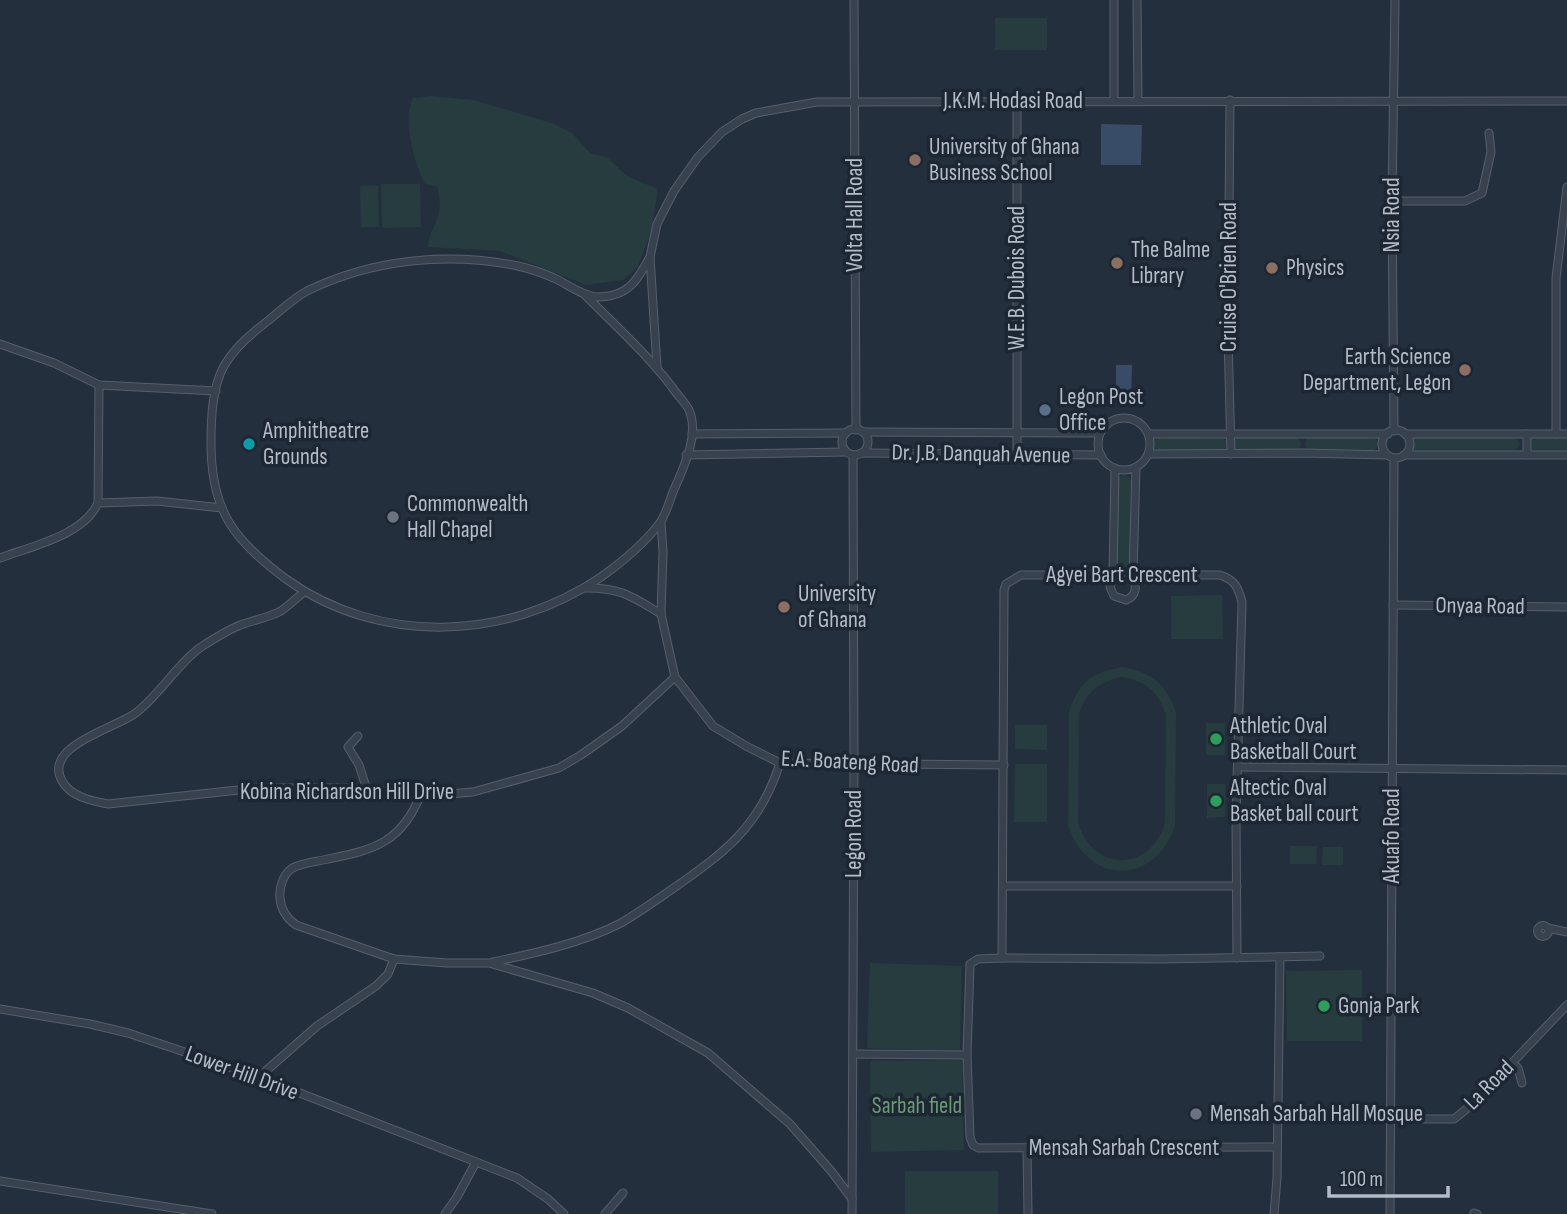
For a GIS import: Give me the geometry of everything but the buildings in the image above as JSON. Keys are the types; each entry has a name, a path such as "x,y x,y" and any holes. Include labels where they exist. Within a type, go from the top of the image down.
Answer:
{"street":[{"name":"Volta Hall Road","path":"853,0 859,431 867,443 853,453"},
{"path":"1114,0 1114,100"},
{"path":"1137,0 1138,101"},
{"name":"Nsia Road","path":"1391,432 1395,0"},
{"name":"Cruise O'Brien Road","path":"1230,100 1228,335 1231,454"},
{"name":"J.K.M. Hodasi Road","path":"657,368 650,257 657,224 674,191 698,158 722,132 756,113 817,102 1567,100"},
{"name":"W.E.B. Dubois Road","path":"1017,101 1017,455"},
{"path":"1392,201 1465,201 1482,193 1491,152 1489,133"},
{"path":"1556,434 1556,278 1567,187"},
{"path":"584,294 657,368 689,410 694,429 661,523 624,561 585,588 539,610 493,624 448,628 401,624 365,617 304,592 262,562 228,523 212,475 211,425 216,391 224,367 246,338 306,291 379,266 446,258 523,267 595,297 611,295 636,283 650,257"},
{"path":"0,344 54,363 99,385 216,391"},
{"path":"0,558 78,527 93,515 98,503 99,385"},
{"name":"Dr. J.B. Danquah Avenue","path":"1115,468 1101,455 1098,444 1100,433 1107,423 1124,417 1140,422 1149,434"},
{"path":"1390,456 1382,441 1391,432"},
{"path":"692,434 846,433 842,444 853,453"},
{"name":"Dr. J.B. Danquah Avenue","path":"846,433 1100,433"},
{"path":"1136,467 1133,575 1135,592 1126,600 1117,598 1111,592 1115,468 1125,470 1143,462 1149,454 1149,434 1567,434"},
{"path":"1527,434 1527,455"},
{"path":"1404,455 1409,443 1405,435"},
{"name":"Legon Road","path":"852,1214 853,453"},
{"path":"1149,454 1567,455"},
{"name":"Dr. J.B. Danquah Avenue","path":"687,455 1101,455"},
{"name":"Akuafo Road","path":"1390,456 1393,605 1391,1214"},
{"path":"98,503 156,502 222,508"},
{"name":"E.A. Boateng Road","path":"661,523 661,614 675,677 713,726 780,763 1004,765"},
{"name":"Agyei Bart Crescent","path":"1002,958 1004,590 1006,584 1021,575 1220,575 1231,579 1238,588 1242,602 1237,958"},
{"path":"585,588 609,588 625,592 661,614"},
{"name":"Kobina Richardson Hill Drive","path":"304,592 280,611 236,627 198,649 134,715 78,742 65,752 60,763 60,777 72,792 88,800 108,804 257,788 421,794 473,792 559,768 622,726 675,677"},
{"name":"Onyaa Road","path":"1393,605 1567,607"},
{"path":"358,736 348,747 359,765 367,790"},
{"path":"421,794 406,822 386,841 372,848 290,869 279,892 281,907 288,919 296,925 394,959 489,963 569,943 621,923 733,844 764,803 780,763"},
{"path":"1238,767 1567,770"},
{"path":"1003,886 1237,886"},
{"path":"1548,928 1567,932"},
{"path":"1002,958 1320,956"},
{"path":"1274,1214 1280,957"},
{"name":"Mensah Sarbah Crescent","path":"1002,958 978,959 969,967 967,1055 970,1137 973,1145 978,1148 1275,1147"},
{"path":"259,1077 317,1026 376,986 388,974 394,959"},
{"path":"489,963 593,993 628,1008 708,1053 790,1124 852,1199"},
{"name":"La Road","path":"1391,1119 1454,1119 1474,1103 1567,1005"},
{"name":"Lower Hill Drive","path":"0,1009 128,1033 259,1077 517,1178 548,1199 564,1214"},
{"path":"853,1054 967,1055"},
{"path":"1512,1063 1518,1068 1522,1083"},
{"path":"1027,1147 1028,1214"},
{"path":"445,1214 476,1162"},
{"path":"0,1181 212,1214"},
{"path":"605,1214 623,1193"}],"green space":[{"path":"995,18 1047,18 1047,50 995,50"},
{"path":"431,96 473,100 552,123 572,133 591,154 608,158 629,176 658,189 651,232 637,268 623,280 586,285 500,251 428,247 439,212 439,196 437,187 425,184 421,175 413,153 409,118 413,98"},
{"path":"381,184 420,184 421,227 382,228"},
{"path":"378,185 379,227 361,227 360,186"},
{"path":"1297,437 1302,444 1297,451 1236,450 1233,443 1236,438"},
{"path":"1374,437 1379,444 1374,451 1309,451 1305,445 1307,438"},
{"path":"1515,437 1520,444 1515,451 1415,452 1410,446 1413,438"},
{"path":"1223,438 1228,442 1225,450 1154,451 1152,446 1154,439"},
{"path":"1531,438 1567,438 1567,451 1533,451 1529,448"},
{"path":"1124,474 1131,479 1130,571 1117,573 1117,479"},
{"path":"1222,595 1223,639 1171,639 1171,596"},
{"path":"1122,667 1142,672 1156,681 1167,694 1176,712 1175,825 1166,845 1153,859 1138,868 1122,871 1106,868 1090,859 1078,845 1068,825 1069,712 1077,693 1088,680 1102,672","holes":["1122,677 1150,688 1166,714 1165,823 1158,839 1147,851 1135,858 1122,860 1109,858 1096,851 1078,823 1079,714 1086,699 1100,685"]},
{"name":"Athletic Oval Basketball Court","path":"1206,723 1225,723 1225,755 1206,755"},
{"path":"1015,725 1047,725 1047,750 1015,749"},
{"path":"1015,764 1047,764 1047,822 1014,822"},
{"name":"Altectic Oval Basket ball court","path":"1207,784 1225,784 1225,817 1207,818"},
{"path":"1290,846 1317,846 1316,864 1290,864"},
{"path":"1323,847 1343,847 1343,865 1322,865"},
{"name":"Sarbah field","path":"870,963 962,966 960,1051 867,1048"},
{"name":"Gonja Park","path":"1362,970 1362,1041 1287,1041 1286,971"},
{"name":"Sarbah field","path":"962,1060 964,1150 871,1152 870,1061"},
{"path":"905,1171 998,1171 998,1214 905,1214"}],"water":[{"path":"1101,124 1142,125 1141,165 1101,165"},
{"path":"1116,365 1132,365 1131,404 1116,404"}],"place":[{"name":"University of Ghana Business School","path":"915,160"},
{"name":"The Balme Library","path":"1117,263"},
{"name":"Physics","path":"1272,268"},
{"name":"Earth Science Department, Legon","path":"1465,370"},
{"name":"Legon Post Office","path":"1045,410"},
{"name":"Amphitheatre Grounds","path":"249,444"},
{"name":"Commonwealth Hall Chapel","path":"393,517"},
{"name":"University of Ghana","path":"784,607"},
{"name":"Athletic Oval Basketball Court","path":"1216,739"},
{"name":"Altectic Oval Basket ball court","path":"1216,801"},
{"name":"Gonja Park","path":"1324,1006"},
{"name":"Mensah Sarbah Hall Mosque","path":"1196,1114"}]}
